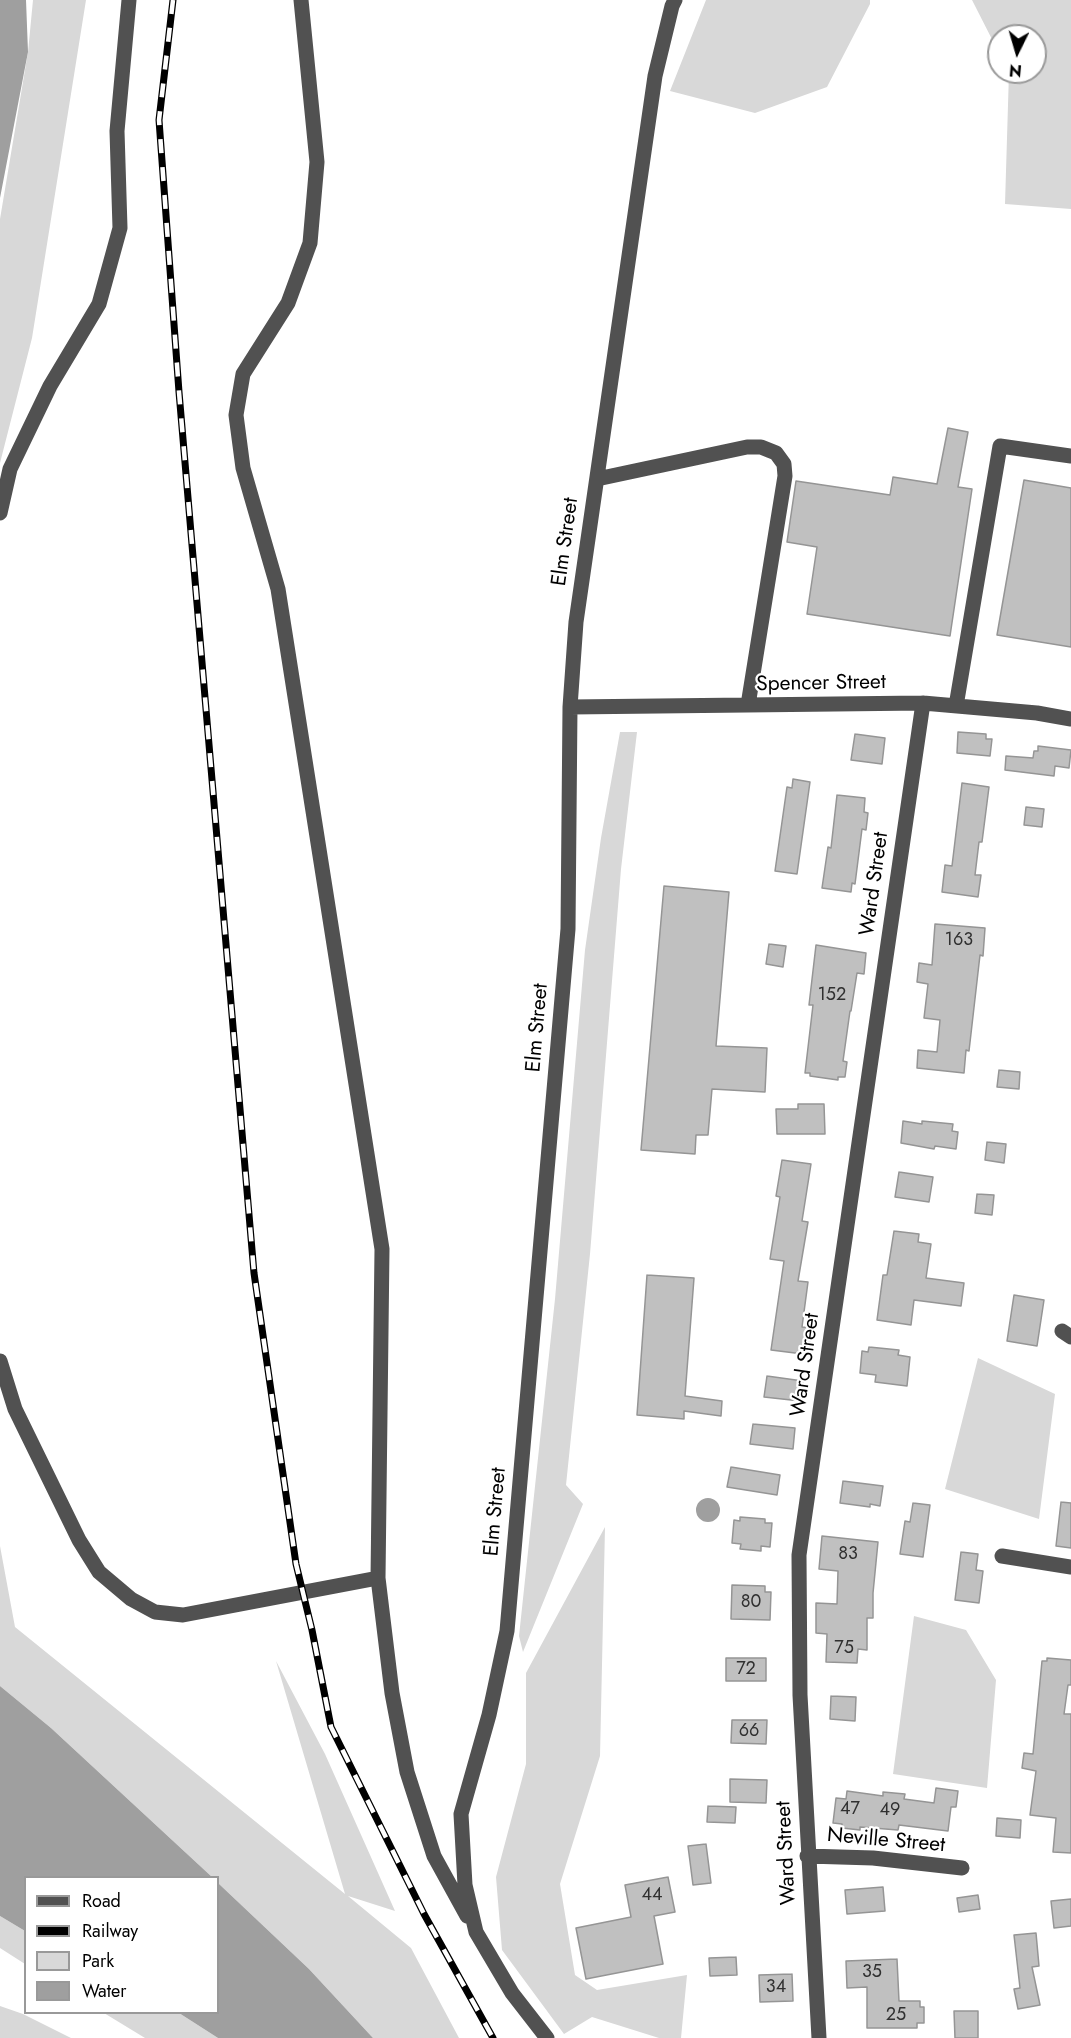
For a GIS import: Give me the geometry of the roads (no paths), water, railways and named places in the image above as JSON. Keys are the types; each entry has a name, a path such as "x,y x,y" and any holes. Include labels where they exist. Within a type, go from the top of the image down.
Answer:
{"street":[{"path":"0,513 10,469 50,386 99,303 120,228 117,131 129,0"},
{"path":"301,0 317,162 310,243 288,303 243,374 236,415 243,468 278,589 382,1249 378,1578 392,1693 407,1772 434,1856 476,1932"},
{"name":"Elm Street","path":"547,2038 512,1993 476,1932 465,1885 461,1814 489,1715 507,1631 568,929 570,707 576,622 655,76 675,0"},
{"path":"956,706 1000,446 1071,456"},
{"path":"597,479 747,447 761,447 776,453 784,464 785,476 748,705"},
{"name":"Spencer Street","path":"570,707 923,703 1037,713 1071,719"},
{"name":"Ward Street","path":"819,2038 807,1856 800,1695 799,1555 923,703"},
{"path":"0,1361 15,1409 79,1540 99,1572 130,1599 155,1612 183,1615 378,1578"},
{"path":"1002,1556 1071,1567"},
{"name":"Neville Street","path":"807,1856 873,1858 962,1868"}],"water":[{"path":"0,0 26,0 28,52 0,198"},
{"path":"708,1498 713,1499 719,1505 719,1515 713,1521 708,1522 703,1521 697,1515 696,1510 697,1505 703,1499"},
{"path":"0,1686 51,1728 211,1876 24,1876 24,1930 0,1916"},
{"path":"219,1884 309,1969 373,2038 218,2038 181,2014 219,2014"}],"railway":[{"path":"173,0 159,120 179,392 254,1273 296,1564 331,1727 424,1914 493,2038"}]}
